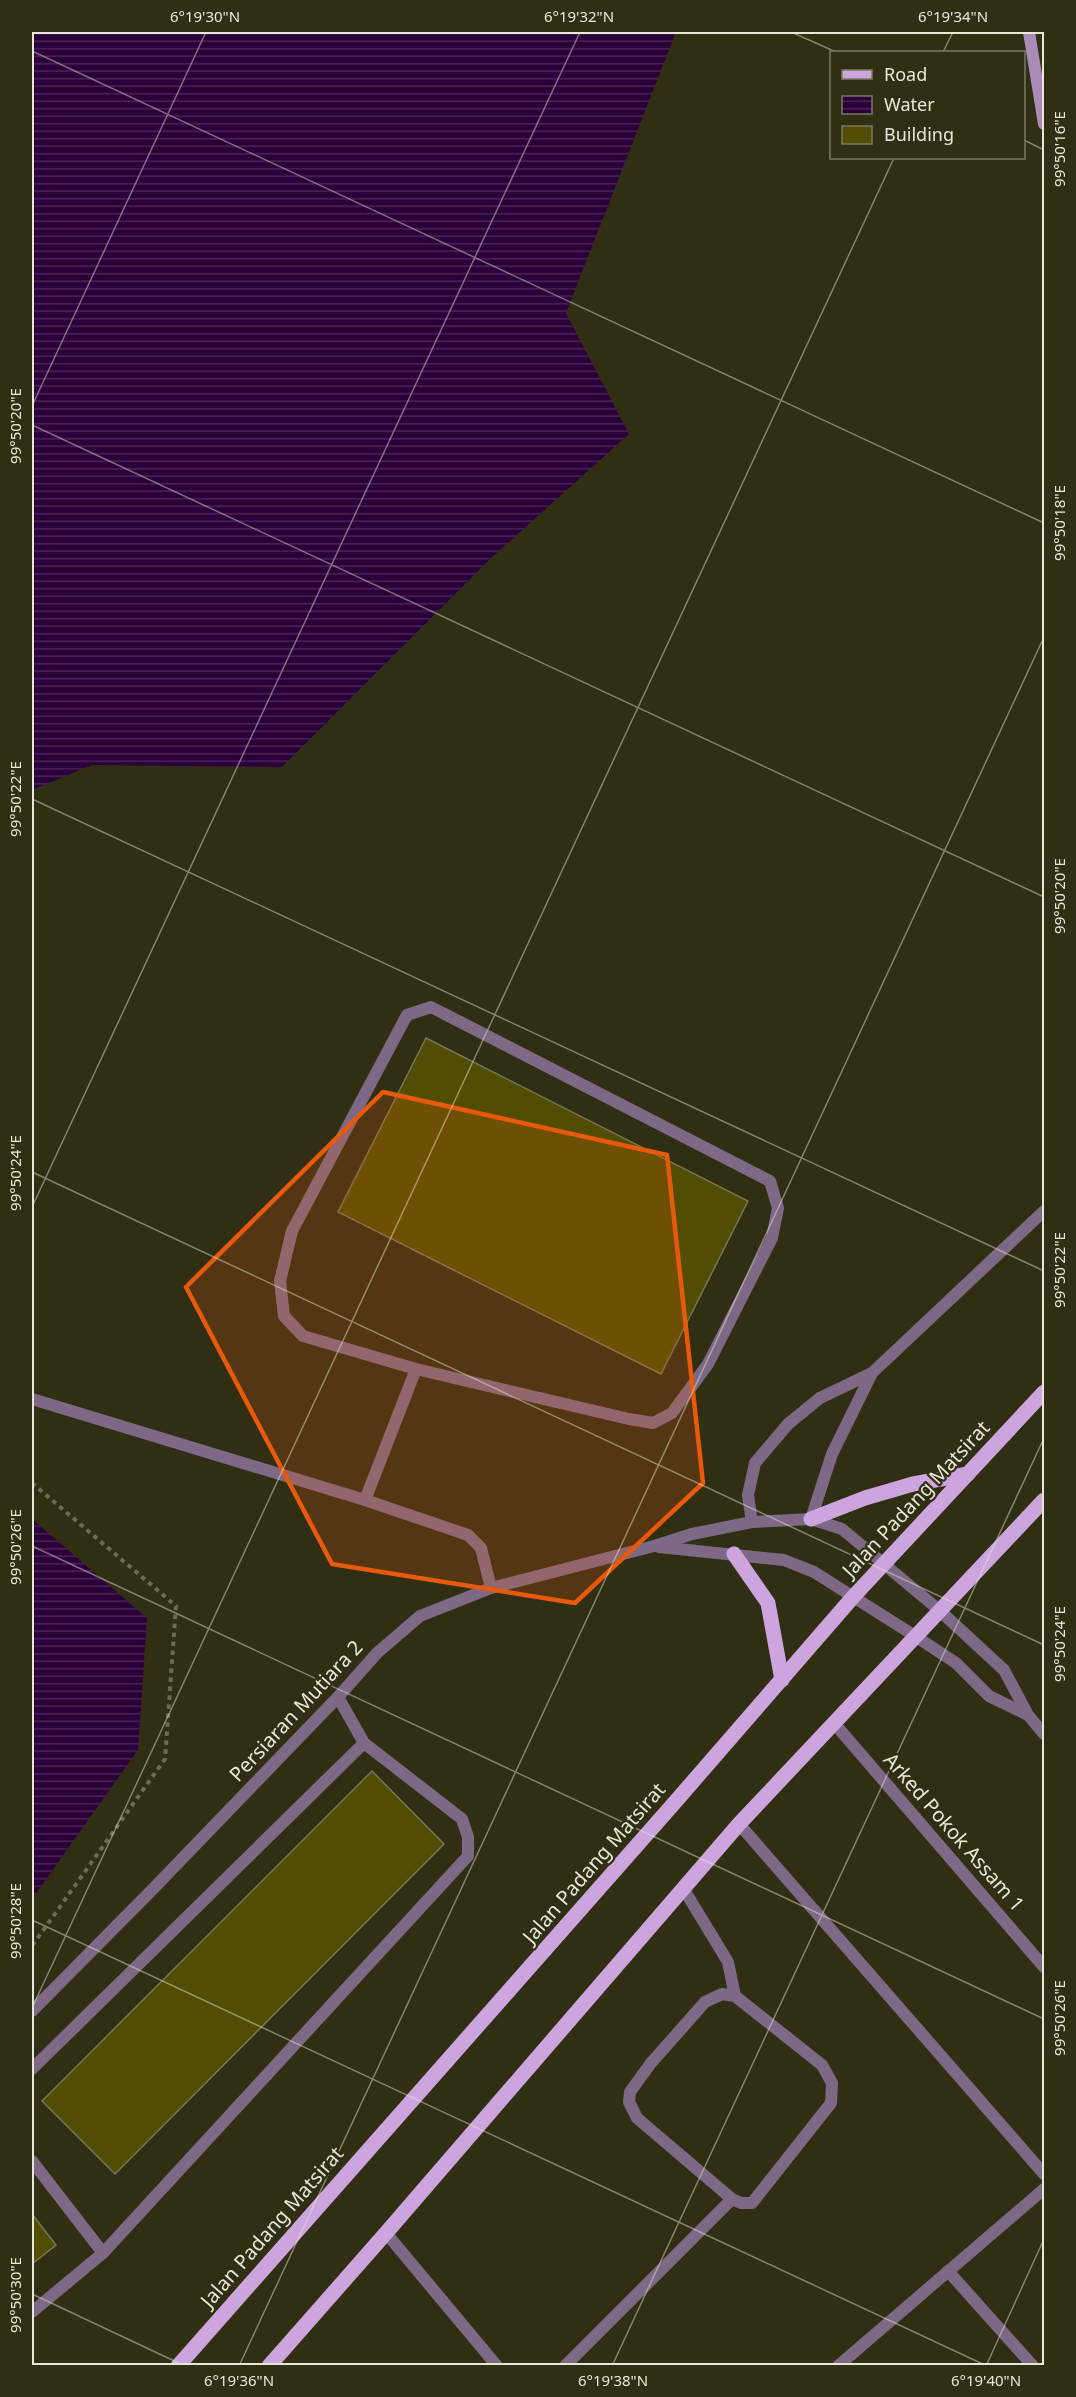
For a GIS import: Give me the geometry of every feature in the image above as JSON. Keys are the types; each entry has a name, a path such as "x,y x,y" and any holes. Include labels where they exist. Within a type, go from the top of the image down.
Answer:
{"main road":[{"name":"Jalan Padang Matsirat","path":"178,2366 782,1680 853,1596 1044,1392"},
{"path":"811,1519 865,1498 904,1487 968,1474"},
{"path":"268,2366 386,2233 738,1824 1043,1504"},
{"path":"734,1554 768,1604 782,1680"}],"street":[{"path":"1029,32 1040,77 1044,124"},
{"path":"431,1007 770,1181 778,1208 772,1238 708,1364 672,1413 653,1423 629,1419 416,1369 303,1336 284,1316 280,1281 292,1231 407,1015 431,1007"},
{"path":"752,1522 748,1495 755,1463 788,1424 820,1398 872,1372 1044,1211"},
{"path":"365,1500 416,1369"},
{"path":"811,1519 832,1454 872,1372"},
{"path":"32,1399 365,1500 468,1535 481,1548 491,1588"},
{"name":"Persiaran Mutiara 2","path":"32,2011 338,1697 377,1653 420,1616 491,1588 692,1534 752,1522 811,1519 842,1529 939,1611 1004,1670 1028,1715"},
{"name":"Persiaran Mutiara 2","path":"654,1546 784,1560 801,1566 853,1596 956,1663 989,1696 1028,1715"},
{"path":"32,2312 103,2253 468,1856 468,1837 462,1819 363,1743 338,1697"},
{"path":"1028,1715 1044,1734"},
{"name":"Arked Pokok Assam 1","path":"834,1723 1044,1967"},
{"path":"32,2069 363,1743"},
{"path":"738,1824 1044,2174"},
{"path":"683,1888 728,1962 735,1996"},
{"path":"722,1994 735,1996 822,2065 832,2083 831,2103 752,2203 741,2203 732,2199 637,2118 629,2102 630,2092 651,2063 705,2002 722,1994"},
{"path":"32,2161 103,2253"},
{"path":"838,2366 1044,2189"},
{"path":"565,2366 732,2199"},
{"path":"386,2233 497,2366"},
{"path":"948,2271 1033,2366"}],"path":[{"path":"32,1483 176,1606 165,1759 32,1946"}],"highlighted area":[{"path":"383,1092 667,1155 703,1483 575,1603 332,1564 186,1287"}],"water":[{"path":"32,32 676,32 566,313 629,434 489,560 282,767 92,765 32,790"},
{"path":"32,1519 147,1618 138,1750 32,1899"}],"building":[{"path":"426,1038 748,1201 661,1374 338,1212"},
{"path":"372,1771 444,1844 115,2174 42,2101"},
{"path":"32,2214 56,2245 32,2264"}]}
